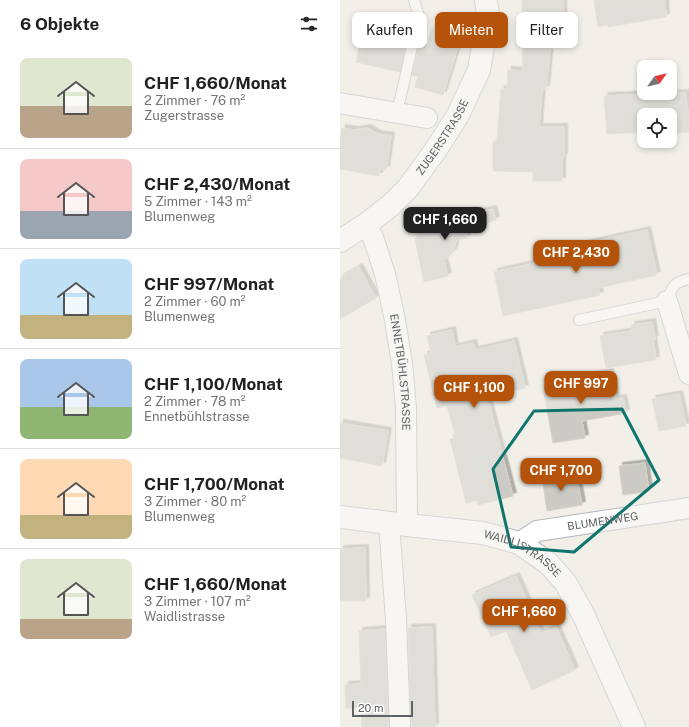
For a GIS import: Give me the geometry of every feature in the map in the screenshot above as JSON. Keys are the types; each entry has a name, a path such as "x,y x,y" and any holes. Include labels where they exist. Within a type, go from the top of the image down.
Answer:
{"main road":[{"name":"ZUGERSTRASSE","path":"340,241 365,225 391,205 408,188 435,151 458,115 479,70 488,15 486,0"},
{"name":"WAIDLISTRASSE","path":"340,517 483,533 519,543 548,563 565,582 583,614 634,727"}],"street":[{"path":"340,103 427,118"},
{"name":"ENNETBÜHLSTRASSE","path":"365,225 373,237 385,274 402,363 406,408 398,524 396,620 400,727"},
{"path":"667,301 689,374"},
{"name":"BLUMENWEG","path":"519,543 537,531 689,508"}],"lane":[{"path":"397,113 419,16 414,0"},
{"path":"580,320 667,301 671,289 679,282 689,279"}],"highlighted area":[{"path":"622,409 659,480 574,552 511,547 493,469 534,411"}],"building":[{"path":"522,0 563,0 563,12 522,12"},
{"path":"594,0 665,0 666,17 608,27 607,25 598,27"},
{"path":"432,28 435,29 435,48 458,48 443,95 415,87 418,76 412,75 419,48 426,49"},
{"path":"359,48 405,48 400,72 356,62"},
{"path":"523,48 550,48 546,89 542,89 539,127 564,127 562,181 533,181 533,172 493,171 493,141 497,141 501,89 507,89 508,70 523,71"},
{"path":"686,93 687,108 689,108 689,132 677,133 677,108 637,108 637,132 607,134 604,96 637,95 637,100 677,100 677,94"},
{"path":"342,128 354,130 367,128 378,134 391,136 386,170 380,169 379,176 340,169 340,141"},
{"path":"493,209 496,220 465,230 467,238 457,240 453,252 444,261 448,276 424,282 415,239 417,236 415,227 425,226 427,223"},
{"path":"647,230 657,275 598,288 600,295 503,316 494,272 584,252 583,244"},
{"path":"359,267 376,298 340,319 340,278"},
{"path":"652,322 655,339 653,339 656,360 606,368 600,336 632,331 631,325"},
{"path":"452,330 455,347 473,343 475,350 514,341 525,388 487,397 513,496 478,505 477,500 466,503 450,439 456,438 447,406 437,408 424,355 431,353 427,336"},
{"path":"610,372 616,399 623,398 626,413 582,421 585,438 553,443 544,393 558,391 556,382"},
{"path":"679,394 686,426 659,431 652,399"},
{"path":"340,423 388,431 382,466 340,458"},
{"path":"645,463 649,491 623,495 619,466"},
{"path":"570,473 572,485 578,484 582,505 547,511 542,477"},
{"path":"365,548 366,601 340,601 340,549"},
{"path":"516,576 541,633 556,627 575,670 532,690 506,631 491,637 472,595"},
{"path":"432,627 435,727 411,727 408,628"},
{"path":"385,629 388,727 362,727 361,708 346,708 345,685 361,684 359,631"}]}
